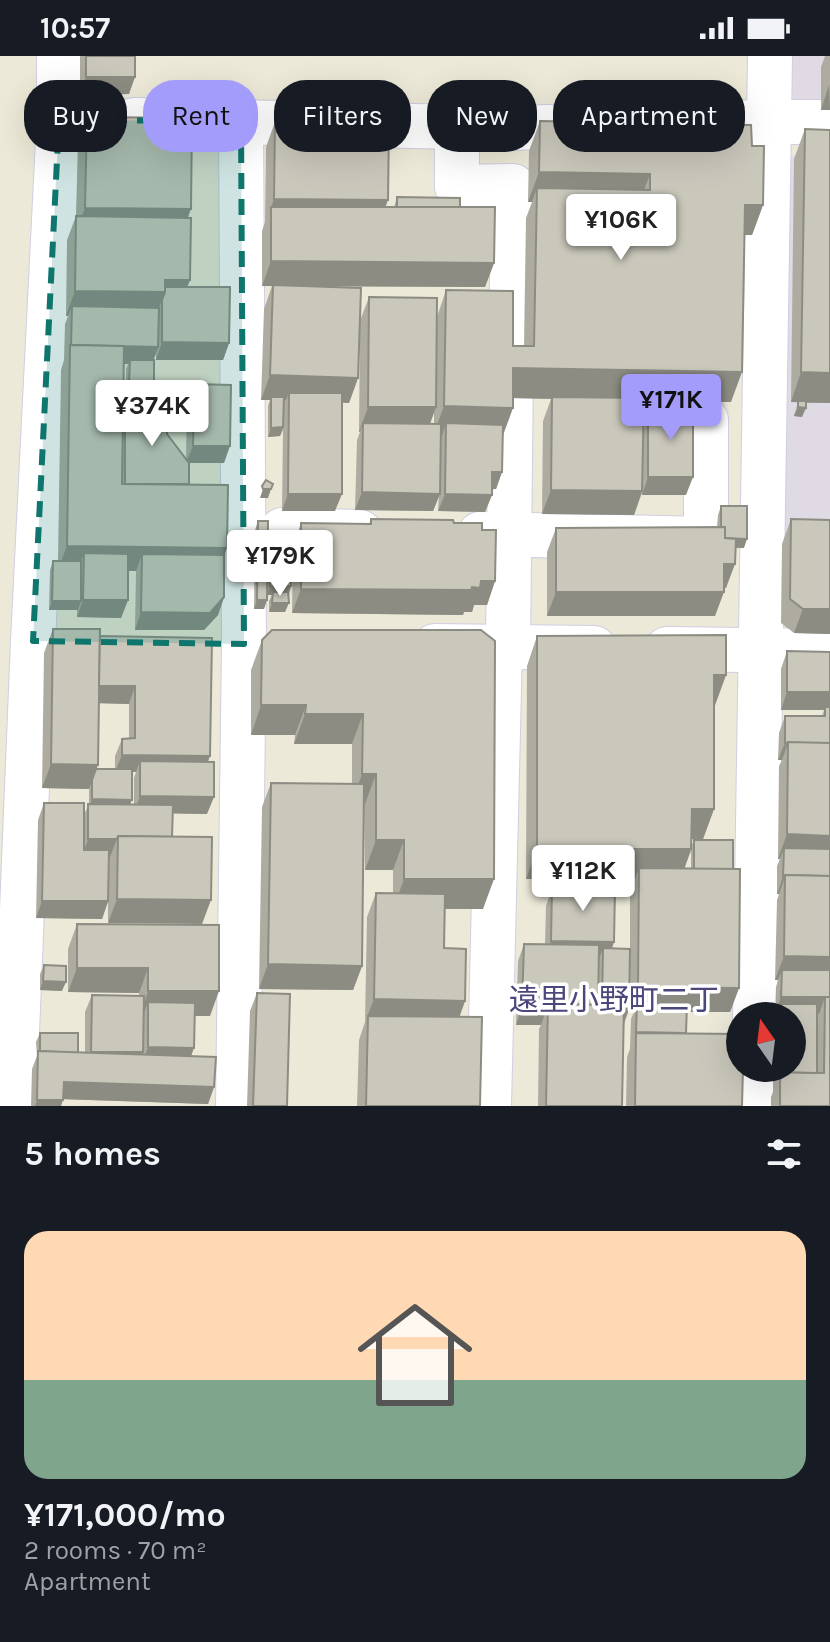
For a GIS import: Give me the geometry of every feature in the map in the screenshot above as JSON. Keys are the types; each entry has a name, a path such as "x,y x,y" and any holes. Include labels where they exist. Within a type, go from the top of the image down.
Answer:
{"street":[{"path":"59,56 59,80"},
{"path":"755,1002 770,56"},
{"path":"258,121 427,126"},
{"path":"537,127 830,122"},
{"path":"14,1106 57,152"},
{"path":"238,1106 244,644 241,152"},
{"path":"457,152 457,187 513,186 509,535 489,1106"},
{"path":"449,534 706,539 706,420"},
{"path":"282,530 403,533"},
{"path":"33,641 78,642"},
{"path":"198,643 289,644"},
{"path":"394,646 830,651"},
{"path":"754,1082 754,1106"}],"highlighted area":[{"path":"59,120 241,121 244,644 33,641"}],"shaded area":[{"path":"790,56 830,56 830,117 789,109"},
{"path":"798,153 830,154 830,535 777,534 786,161"}],"building":[{"path":"86,56 135,56 135,77 86,77"},
{"path":"127,117 143,118 143,152 192,152 191,209 85,208 86,152 127,152"},
{"path":"540,121 553,121 553,152 745,152 745,125 751,125 752,146 764,146 763,205 745,205 742,372 513,368 513,408 444,406 446,290 513,291 513,346 534,346 537,188 650,190 650,174 539,172"},
{"path":"805,129 830,130 830,373 801,372"},
{"path":"275,152 389,152 388,200 274,199"},
{"path":"397,197 460,198 460,207 397,207"},
{"path":"271,207 495,207 494,263 271,261"},
{"path":"76,216 191,218 190,280 165,280 165,292 75,291"},
{"path":"273,285 361,288 358,378 270,375"},
{"path":"165,287 230,287 229,343 162,342"},
{"path":"369,297 437,298 436,407 368,407"},
{"path":"72,306 159,308 158,347 71,345"},
{"path":"70,345 124,346 122,484 228,485 227,548 67,546"},
{"path":"130,360 154,360 154,384 129,384"},
{"path":"194,384 231,385 230,446 193,446"},
{"path":"289,393 342,393 342,494 288,494"},
{"path":"271,397 284,397 283,427 271,428"},
{"path":"552,397 644,398 642,491 551,490"},
{"path":"798,401 806,401 806,408 798,407"},
{"path":"167,404 167,434 189,463 189,484 125,484 125,405"},
{"path":"661,404 693,404 693,477 648,477 648,419 661,418"},
{"path":"363,423 441,424 440,494 362,492"},
{"path":"446,423 503,425 502,472 492,472 492,495 445,494"},
{"path":"266,480 273,484 271,489 263,489"},
{"path":"721,506 747,506 747,539 725,538 725,527 721,527"},
{"path":"371,519 453,520 454,523 482,523 482,530 496,530 495,581 481,581 480,588 472,587 471,590 301,589 301,523 371,524"},
{"path":"791,519 830,520 830,609 803,609 790,599"},
{"path":"258,521 268,521 267,600 257,600"},
{"path":"725,527 725,538 736,539 735,564 724,564 724,592 556,592 556,528"},
{"path":"271,539 292,539 291,586 270,586"},
{"path":"84,553 128,554 128,600 83,600"},
{"path":"142,554 224,555 224,597 210,613 141,612"},
{"path":"53,561 81,561 81,601 52,601"},
{"path":"273,592 288,592 289,603 272,603"},
{"path":"53,629 100,629 98,765 51,764"},
{"path":"272,630 481,630 495,641 494,879 404,879 404,840 376,840 376,774 362,774 363,714 305,714 306,705 261,705 262,640"},
{"path":"726,635 726,675 714,675 714,809 692,809 691,849 537,849 537,636"},
{"path":"100,636 212,638 210,756 122,755 122,739 135,738 135,686 99,686"},
{"path":"787,651 830,652 830,692 787,692"},
{"path":"825,707 830,707 830,743 785,743 785,716 825,716"},
{"path":"788,742 830,743 830,836 787,834"},
{"path":"140,761 214,762 214,797 140,796"},
{"path":"96,769 132,769 132,800 92,799 92,780"},
{"path":"271,783 364,784 362,966 268,964"},
{"path":"44,803 84,803 84,850 109,850 108,901 42,901"},
{"path":"88,804 173,805 172,837 88,839"},
{"path":"118,836 212,837 211,900 117,899"},
{"path":"694,840 733,840 733,869 694,869"},
{"path":"784,848 830,849 830,876 783,877"},
{"path":"639,868 740,869 739,988 638,987"},
{"path":"785,875 830,876 830,957 784,956"},
{"path":"574,879 603,879 603,889 615,889 614,942 551,941 552,888 573,889"},
{"path":"376,893 445,894 444,948 466,949 465,1001 374,999"},
{"path":"77,924 219,925 219,991 148,991 148,968 77,968"},
{"path":"524,944 599,945 598,1005 522,1007"},
{"path":"603,948 630,949 629,1009 624,1009 624,1005 602,1005"},
{"path":"44,965 66,966 66,982 43,981"},
{"path":"782,970 830,970 830,997 781,997"},
{"path":"257,993 290,994 287,1106 253,1106"},
{"path":"92,995 144,996 143,1052 91,1052"},
{"path":"825,997 830,997 830,1106 780,1106 780,1082 806,1082 806,1073 824,1073"},
{"path":"148,1002 195,1003 194,1048 148,1047"},
{"path":"637,1002 687,1004 686,1033 636,1032"},
{"path":"548,1004 624,1005 622,1106 546,1106"},
{"path":"806,1004 817,1004 817,1073 806,1073"},
{"path":"368,1016 482,1017 480,1106 366,1106"},
{"path":"40,1033 78,1033 78,1053 40,1051"},
{"path":"636,1033 726,1034 726,1082 743,1082 742,1106 635,1106"},
{"path":"38,1051 216,1057 214,1087 64,1082 63,1100 37,1100"}],"district":[{"name":"遠里小野町二丁","path":"614,1000"}]}
